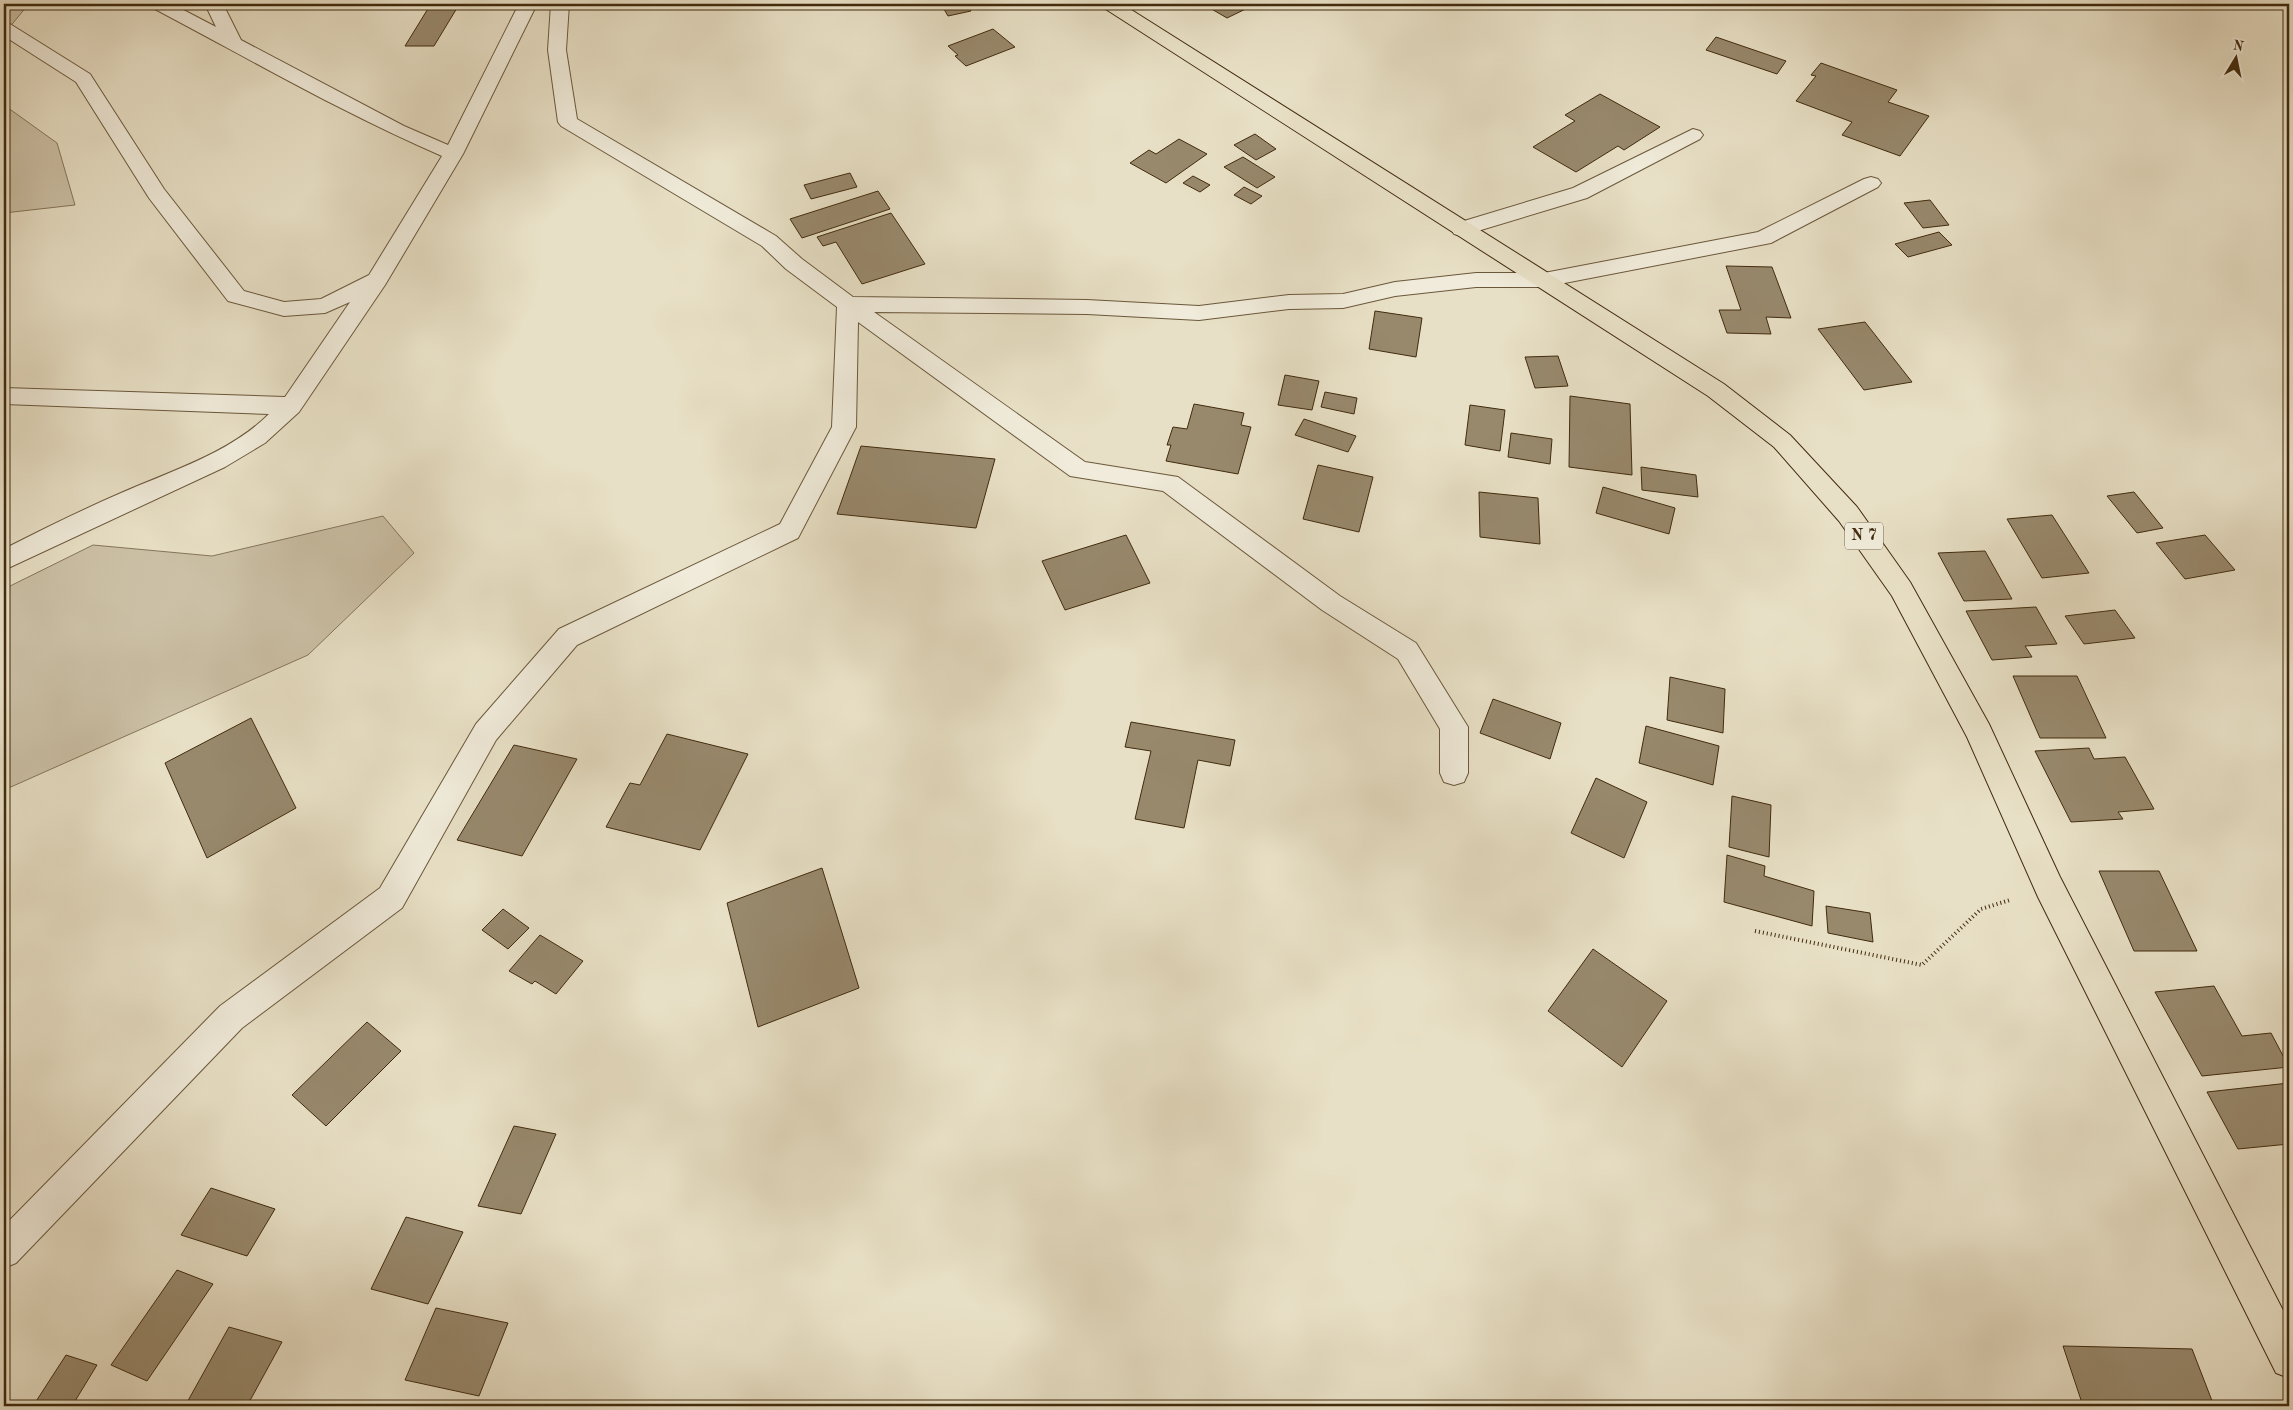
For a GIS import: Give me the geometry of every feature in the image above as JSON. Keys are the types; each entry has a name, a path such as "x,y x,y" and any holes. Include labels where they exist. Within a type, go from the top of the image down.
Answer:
{"main road":[{"name":"N 7","path":"1110,4 1460,229 1544,280 1716,390 1775,436 1848,514 1901,589 1970,715 2049,887 2289,1360"}],"street":[{"path":"159,4 397,130 453,154"},
{"path":"214,4 234,45"},
{"path":"4,560 130,499 216,463 278,422 291,406 377,280 453,154 528,4"},
{"path":"560,4 557,50 568,122 769,241 794,264 848,304 1079,470 1169,483 1331,603 1407,651 1454,727 1454,773"},
{"path":"4,28 83,78 156,193 236,296 284,309 325,306 377,280"},
{"path":"1460,229 1580,193 1693,135"},
{"path":"848,304 1087,307 1199,313 1289,302 1343,302 1395,289 1476,280 1544,280 1764,238 1871,183"},
{"path":"4,1251 60,1191 231,1017 391,898 486,732 568,637 789,531 844,428 848,304"},
{"path":"4,396 291,406"}],"path":[{"path":"1755,931 1922,965 1981,909 2049,887"}],"shaded area":[{"path":"4,4 36,4 27,6 4,34"},
{"path":"4,105 57,143 75,205 4,213"},
{"path":"383,516 414,553 308,655 4,790 4,589 93,545 212,556"}],"building":[{"path":"941,4 967,4 971,11 948,16"},
{"path":"1203,4 1256,4 1227,18"},
{"path":"429,7 457,8 434,46 405,46"},
{"path":"993,29 1015,47 966,66 948,46"},
{"path":"1716,37 1786,61 1777,74 1706,50"},
{"path":"1821,63 1897,90 1888,102 1929,116 1900,156 1842,135 1852,122 1796,101 1816,76 1811,75"},
{"path":"1600,94 1660,127 1624,150 1618,146 1576,172 1533,147 1575,121 1565,115"},
{"path":"1255,134 1276,149 1256,160 1234,145"},
{"path":"1179,139 1207,154 1166,183 1130,163 1149,150 1156,154"},
{"path":"1243,157 1275,177 1257,188 1224,167"},
{"path":"850,173 857,187 811,199 804,185"},
{"path":"1193,176 1210,185 1200,192 1183,183"},
{"path":"1244,187 1262,196 1251,204 1234,195"},
{"path":"878,191 890,209 802,238 790,219"},
{"path":"1930,200 1949,225 1923,228 1904,203"},
{"path":"891,213 925,264 862,284 836,242 823,246 817,237"},
{"path":"1939,232 1952,245 1908,257 1895,244"},
{"path":"1726,266 1772,267 1791,318 1766,317 1771,334 1727,333 1719,310 1741,310"},
{"path":"1375,311 1422,318 1416,357 1369,349"},
{"path":"1865,322 1912,382 1864,390 1818,329"},
{"path":"1558,356 1568,386 1535,388 1525,357"},
{"path":"1285,375 1319,381 1312,410 1278,405"},
{"path":"1325,392 1357,398 1354,414 1321,407"},
{"path":"1570,396 1630,404 1632,475 1569,467"},
{"path":"1194,404 1244,413 1241,425 1251,427 1238,474 1166,461 1171,445 1167,445 1173,427 1187,429"},
{"path":"1470,405 1505,410 1500,451 1465,445"},
{"path":"1304,419 1356,436 1348,452 1295,435"},
{"path":"1511,433 1552,439 1550,464 1508,457"},
{"path":"861,446 995,459 976,528 837,514"},
{"path":"1318,465 1373,477 1359,532 1303,519"},
{"path":"1641,467 1696,475 1698,497 1642,490"},
{"path":"1603,487 1675,508 1669,534 1596,513"},
{"path":"1479,492 1538,498 1540,544 1480,537"},
{"path":"2134,492 2163,528 2137,533 2107,496"},
{"path":"2052,515 2089,573 2042,578 2007,519"},
{"path":"1126,535 1150,583 1065,610 1042,561"},
{"path":"2205,535 2235,570 2185,579 2156,543"},
{"path":"1985,551 2012,599 1964,601 1938,553"},
{"path":"2036,607 2057,644 2025,646 2032,657 1992,660 1966,611"},
{"path":"2115,610 2135,638 2084,644 2065,616"},
{"path":"2013,676 2077,676 2106,738 2040,738"},
{"path":"1670,677 1725,689 1723,733 1667,720"},
{"path":"1493,699 1561,723 1550,759 1480,733"},
{"path":"251,718 296,808 207,858 165,763"},
{"path":"1131,722 1235,740 1230,766 1198,760 1184,828 1135,819 1151,751 1125,747"},
{"path":"1646,726 1719,746 1713,785 1639,763"},
{"path":"667,734 748,754 700,850 606,827 630,783 640,785"},
{"path":"514,745 577,759 522,856 457,840"},
{"path":"2089,748 2094,759 2125,757 2154,809 2118,812 2123,819 2071,822 2035,751"},
{"path":"1596,778 1647,802 1624,858 1571,833"},
{"path":"1732,796 1771,805 1769,857 1729,847"},
{"path":"1727,855 1765,866 1764,876 1814,891 1812,926 1724,902"},
{"path":"822,868 859,988 758,1027 727,903"},
{"path":"2099,871 2159,871 2197,951 2134,951"},
{"path":"1826,906 1870,913 1873,942 1828,933"},
{"path":"503,909 529,928 508,949 482,930"},
{"path":"540,935 583,961 556,994 535,981 532,984 509,971"},
{"path":"1593,949 1667,1001 1622,1067 1548,1011"},
{"path":"2214,986 2242,1036 2271,1033 2289,1067 2202,1076 2155,992"},
{"path":"367,1022 401,1051 326,1126 292,1095"},
{"path":"2289,1083 2289,1144 2238,1149 2207,1092"},
{"path":"514,1126 556,1134 521,1214 478,1206"},
{"path":"211,1188 275,1209 247,1256 181,1235"},
{"path":"406,1217 463,1232 428,1304 371,1289"},
{"path":"177,1270 213,1284 147,1381 111,1365"},
{"path":"436,1308 508,1323 479,1396 405,1380"},
{"path":"229,1327 282,1342 247,1406 185,1406"},
{"path":"2063,1346 2192,1349 2214,1406 2083,1406"},
{"path":"66,1355 97,1365 72,1406 33,1406"}]}
